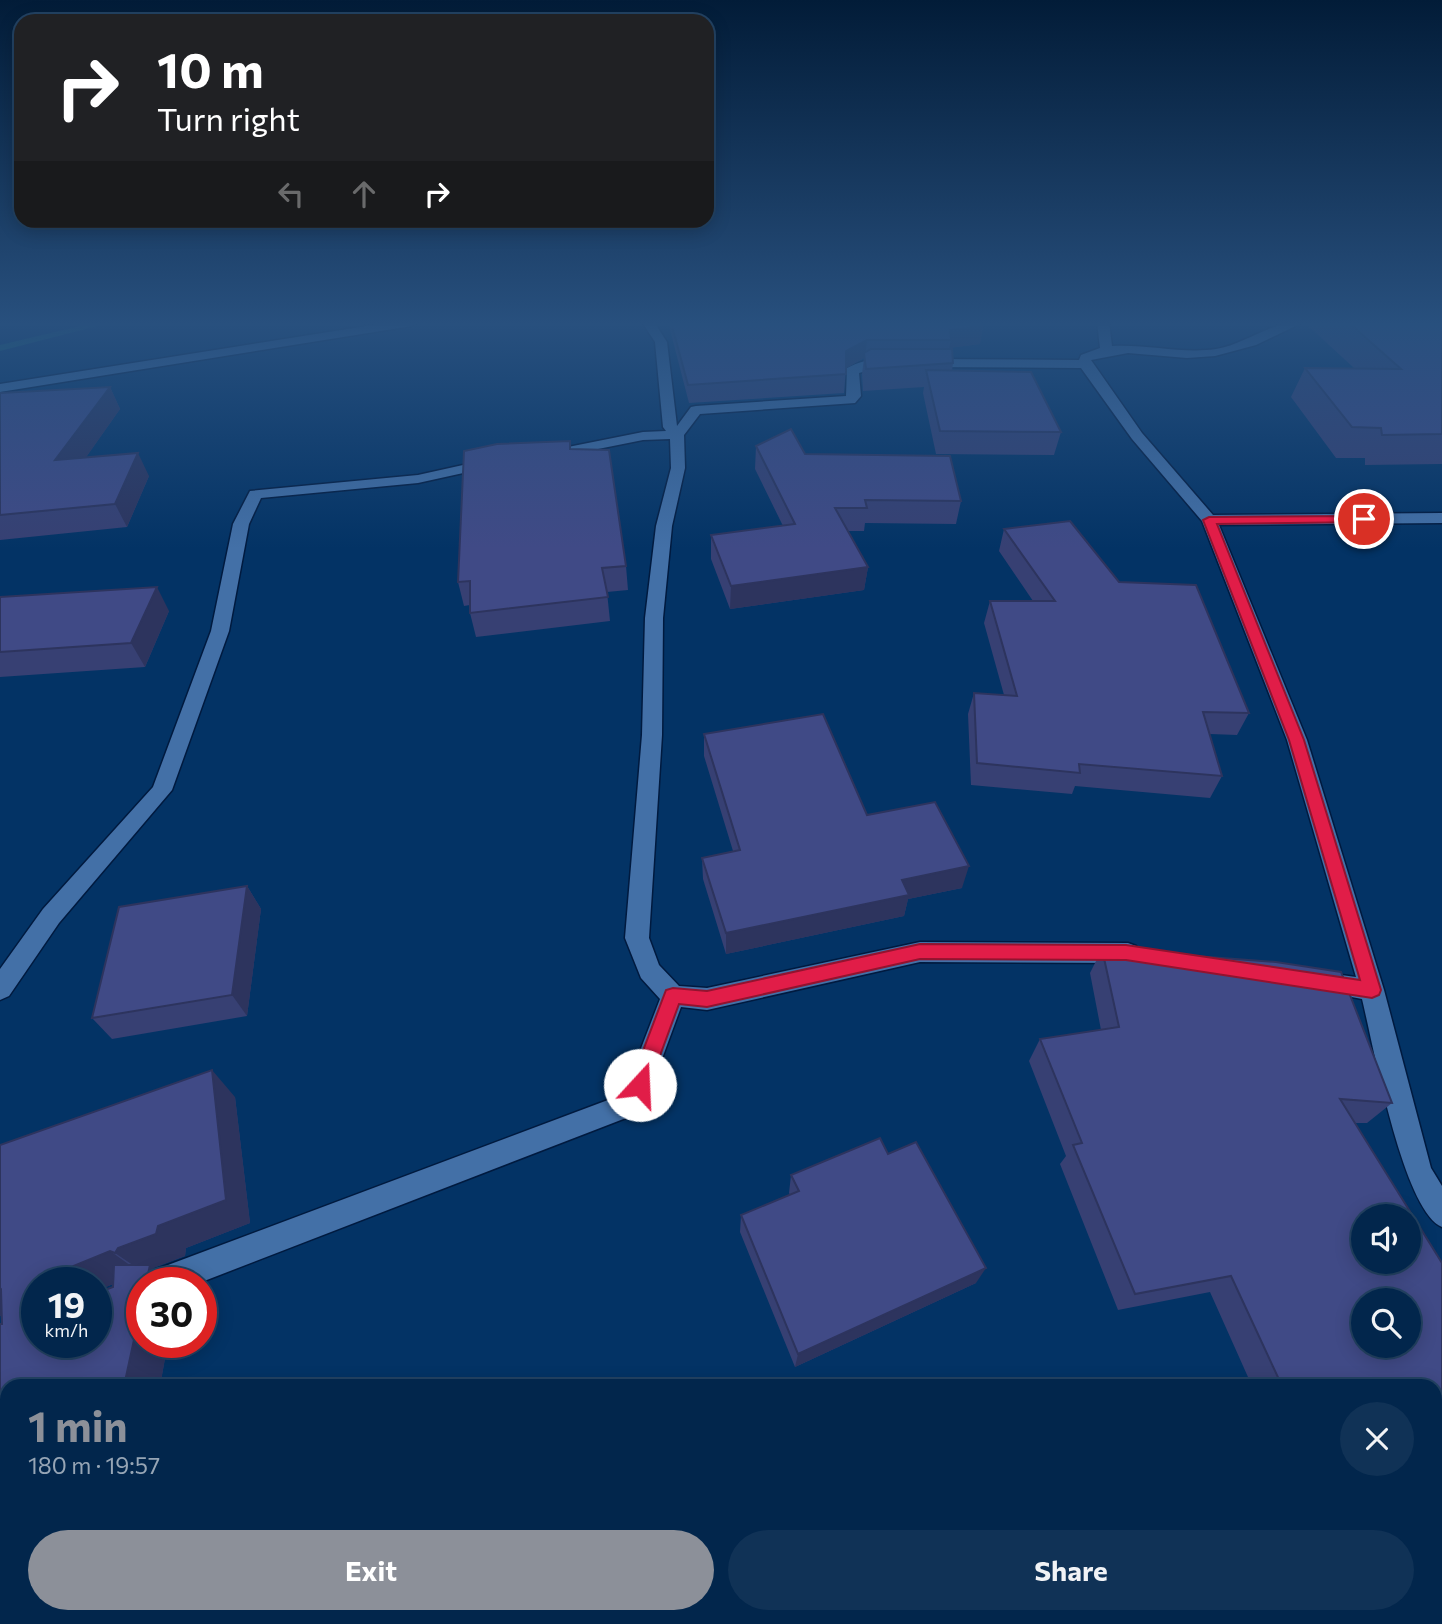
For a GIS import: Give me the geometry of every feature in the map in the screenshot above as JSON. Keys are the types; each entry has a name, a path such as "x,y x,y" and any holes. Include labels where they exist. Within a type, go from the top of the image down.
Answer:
{"street":[{"path":"667,398 670,427 677,435"},
{"path":"853,398 696,410 677,435 678,468 664,526 654,618 652,735 637,938 649,971 673,996 707,999 920,952 1126,952 1153,956"},
{"path":"1109,398 1137,436 1209,520 1297,740 1372,990 1419,1173 1442,1213"},
{"path":"535,457 643,436 677,435"},
{"path":"0,989 51,916 162,789 220,631 241,524 256,494 418,479 512,460"},
{"path":"1209,520 1442,518"},
{"path":"1304,979 1372,990"},
{"path":"202,1267 617,1109 640,1085 673,996"}],"building":[{"path":"0,398 102,398 55,460 138,453 115,504 0,515"},
{"path":"932,398 1044,398 1061,432 940,431"},
{"path":"1329,398 1442,398 1442,434 1382,435 1381,428 1352,427"},
{"path":"791,429 805,454 950,456 961,501 865,500 867,508 835,508 868,567 731,586 711,535 795,524 756,446"},
{"path":"570,441 570,449 609,450 626,566 602,568 608,597 470,613 470,581 458,582 464,451 497,444"},
{"path":"1070,521 1119,582 1196,585 1249,713 1203,712 1222,776 1079,764 1080,773 977,763 974,693 1017,696 990,601 1055,601 1004,529"},
{"path":"157,587 131,643 0,652 0,597"},
{"path":"823,714 867,815 935,802 969,866 902,880 909,895 726,933 702,858 740,850 704,734"},
{"path":"247,886 232,995 92,1018 119,907"},
{"path":"1102,949 1276,962 1341,972 1392,1103 1340,1099 1405,1204 1351,1204 1351,1274 1421,1274 1421,1229 1442,1263 1442,1379 1279,1379 1231,1276 1135,1294 1073,1145 1082,1143 1040,1039 1119,1027"},
{"path":"212,1070 226,1200 158,1226 156,1234 118,1248 115,1253 110,1251 71,1267 21,1267 21,1358 112,1358 114,1265 150,1265 126,1267 126,1358 130,1358 126,1379 0,1379 0,1145"},
{"path":"880,1138 888,1154 916,1142 986,1268 798,1354 741,1215 799,1191 791,1175"}],"route":[{"path":"640,1085 673,996 707,999 920,952 1126,952 1372,990 1297,740 1209,520 1364,519"}]}
